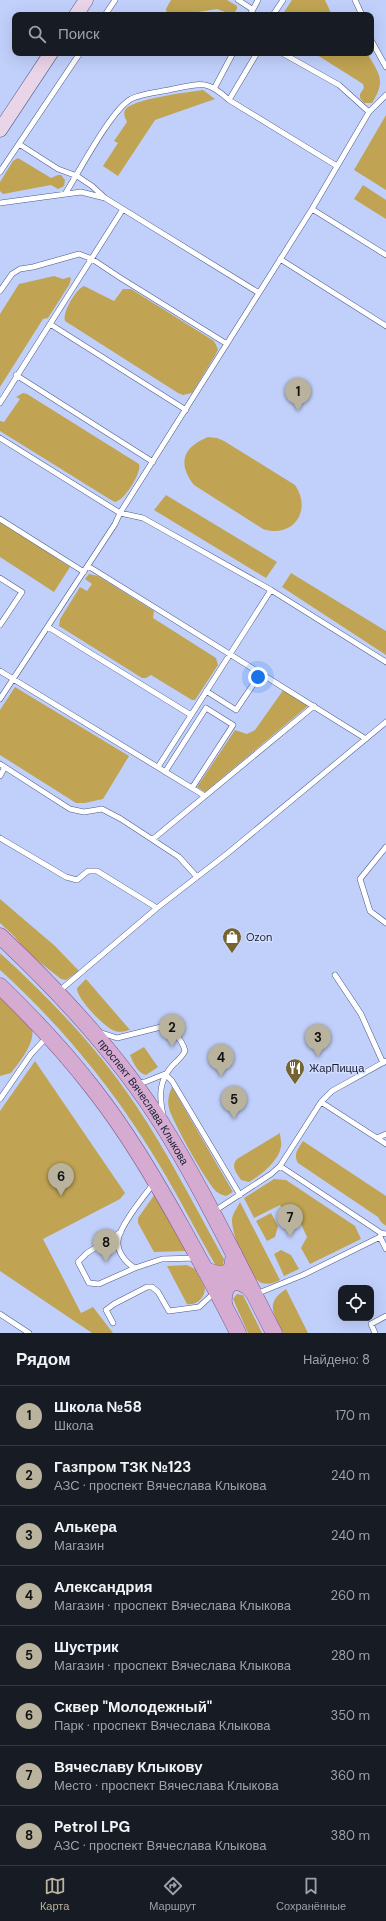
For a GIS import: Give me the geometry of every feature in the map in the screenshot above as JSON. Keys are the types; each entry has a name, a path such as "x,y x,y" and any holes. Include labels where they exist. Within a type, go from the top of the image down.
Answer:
{"main road":[{"name":"проспект Вячеслава Клыкова","path":"0,936 57,992 88,1026 132,1083 170,1136 212,1212 274,1333"},
{"path":"0,986 49,1034 96,1091 155,1180 220,1297 238,1333"},
{"path":"202,1264 218,1274 226,1274 232,1268 234,1254"},
{"path":"220,1297 228,1285 234,1282 241,1282 248,1286 254,1294"}],"street":[{"path":"78,12 86,0"},
{"path":"0,130 49,56"}],"lane":[{"path":"107,12 115,0"},
{"path":"238,0 252,9"},
{"path":"251,12 258,0"},
{"path":"275,12 283,0"},
{"path":"355,0 361,12"},
{"path":"374,45 386,67"},
{"path":"0,172 78,56"},
{"path":"215,87 231,56"},
{"path":"229,100 255,56"},
{"path":"287,56 339,85 369,112"},
{"path":"65,194 118,111 132,98 187,86 204,84 215,87 229,100 337,166"},
{"path":"0,699 115,524 120,513 312,209 369,112 386,95"},
{"path":"19,144 58,169 77,176 92,186 104,198 259,293"},
{"path":"0,203 81,192 104,198"},
{"path":"1,400 123,209"},
{"path":"312,209 386,254"},
{"path":"0,291 12,274 20,269 33,267 79,254 92,259 227,344"},
{"path":"280,259 386,326"},
{"path":"50,324 186,410"},
{"path":"16,375 153,462"},
{"path":"0,438 120,513 143,518 271,590 386,662"},
{"path":"0,519 84,572"},
{"path":"88,566 314,706 366,740"},
{"path":"0,578 22,592 0,625"},
{"path":"158,767 271,590"},
{"path":"48,627 191,715"},
{"path":"0,671 204,796"},
{"path":"206,691 236,710 261,673"},
{"path":"153,839 314,706"},
{"path":"166,772 206,708 233,725 192,788"},
{"path":"57,992 157,908 366,740 386,722"},
{"path":"0,764 70,809 84,812 102,809 153,839 179,857 197,877"},
{"path":"0,776 5,768"},
{"path":"0,838 66,878 78,880 88,871 97,871 157,908"},
{"path":"386,847 360,879 370,911 386,923"},
{"path":"212,1212 240,1195 280,1166 321,1102 332,1091 384,1062 361,1014 335,975"},
{"path":"88,1026 107,1036 117,1038 161,1027 172,1031 185,1051 165,1074 161,1086 163,1119 170,1136"},
{"path":"0,1099 31,1054 49,1034"},
{"path":"132,1083 145,1082 165,1074"},
{"path":"165,1074 176,1087 240,1195"},
{"path":"0,1087 6,1091"},
{"path":"321,1102 386,1144"},
{"path":"377,1138 386,1134"},
{"path":"280,1166 382,1235 386,1249"},
{"path":"135,1268 126,1263 118,1242 121,1232 155,1180"},
{"path":"121,1232 87,1253 78,1262 88,1283 99,1284 135,1268 162,1259 202,1264"},
{"path":"254,1294 303,1275 382,1235"},
{"path":"113,1323 106,1310 114,1304 147,1287 152,1287 158,1292 169,1311 199,1307 220,1297"},
{"path":"0,1314 29,1333"},
{"path":"375,1333 371,1324 386,1316"}],"shaded area":[{"path":"171,0 227,0 237,6 235,12 225,12 217,9 198,12 166,12 166,9"},
{"path":"292,0 325,0 331,12 284,12"},
{"path":"319,56 369,56 380,78 379,89 372,103 364,103 360,98 360,94 364,88 363,84"},
{"path":"203,90 215,99 155,120 118,176 103,166 118,143 114,141 127,122 124,113 130,106 149,99"},
{"path":"386,115 386,190 354,170"},
{"path":"18,158 51,178 61,175 65,180 64,186 58,189 51,185 3,194 0,191 0,182 13,161"},
{"path":"363,185 386,200 386,219 354,199"},
{"path":"54,276 63,279 70,277 71,279 69,285 48,318 43,319 0,387 0,314 19,284"},
{"path":"84,286 114,301 123,289 131,289 214,341 218,349 216,354 192,393 183,395 178,393 65,321 70,302 77,292"},
{"path":"23,393 27,394 139,464 138,474 132,486 123,497 115,502 111,500 0,431 0,421 4,422 20,399 16,397"},
{"path":"208,437 217,438 224,441 295,485 300,495 302,504 297,520 291,526 283,530 273,531 263,529 194,485 186,470 184,463 185,456 193,446"},
{"path":"166,495 277,562 266,578 154,510"},
{"path":"0,521 70,567 54,592 0,557"},
{"path":"291,573 386,631 386,655 282,587"},
{"path":"89,574 98,576 154,611 153,618 216,658 218,665 195,700 192,700 151,675 146,678 142,678 59,626 60,619 80,587 87,591 92,584 85,579"},
{"path":"15,687 129,756 103,799 85,803 76,803 0,755 0,710"},
{"path":"284,689 309,705 205,792 197,787 235,730 247,734 255,730"},
{"path":"0,899 55,946 79,971 66,980 61,979 28,953 14,936 0,923"},
{"path":"0,953 72,1024 120,1083 135,1104 170,1161 224,1259 223,1265 216,1266 160,1166 125,1112 93,1068 39,1007 0,970"},
{"path":"86,979 130,1030 121,1032 110,1029 92,1012 81,999 77,988"},
{"path":"0,995 25,1018 31,1026 32,1038 27,1051 11,1073 0,1076"},
{"path":"144,1047 158,1067 146,1075 138,1070 130,1055"},
{"path":"35,1061 125,1193 120,1199 43,1239 81,1313 93,1307 113,1333 92,1333 0,1271 0,1111"},
{"path":"172,1087 233,1192 226,1196 218,1193 212,1187 176,1126 168,1105"},
{"path":"280,1133 280,1151 273,1162 264,1172 249,1182 241,1180 234,1167 237,1159"},
{"path":"303,1141 386,1196 386,1226 378,1217 298,1163 296,1154"},
{"path":"274,1179 286,1180 355,1226 361,1239 310,1264 301,1248 307,1237 301,1224 288,1222 280,1205 254,1218 244,1198"},
{"path":"155,1194 187,1251 154,1252 138,1223 138,1218"},
{"path":"240,1202 280,1280 267,1284 262,1283 257,1280 247,1265 232,1226 234,1213"},
{"path":"271,1213 278,1226 275,1237 267,1241 256,1221"},
{"path":"281,1250 291,1255 299,1269 284,1276 274,1254"},
{"path":"187,1265 195,1269 205,1288 202,1298 194,1304 187,1304 167,1266"},
{"path":"286,1289 308,1333 283,1333 274,1314 273,1304 279,1294"},
{"path":"237,1294 243,1295 262,1333 248,1333 233,1299"}],"place":[{"name":"Школа №58","path":"298,411"},
{"name":"Ozon","path":"232,954"},
{"name":"Газпром ТЗК №123","path":"172,1047"},
{"name":"Алькера","path":"318,1057"},
{"name":"Александрия","path":"221,1077"},
{"name":"ЖарПицца","path":"295,1085"},
{"name":"Шустрик","path":"234,1119"},
{"name":"Сквер \"Молодежный\"","path":"61,1196"},
{"name":"Вячеславу Клыкову","path":"290,1237"},
{"name":"Petrol LPG","path":"106,1262"}]}
